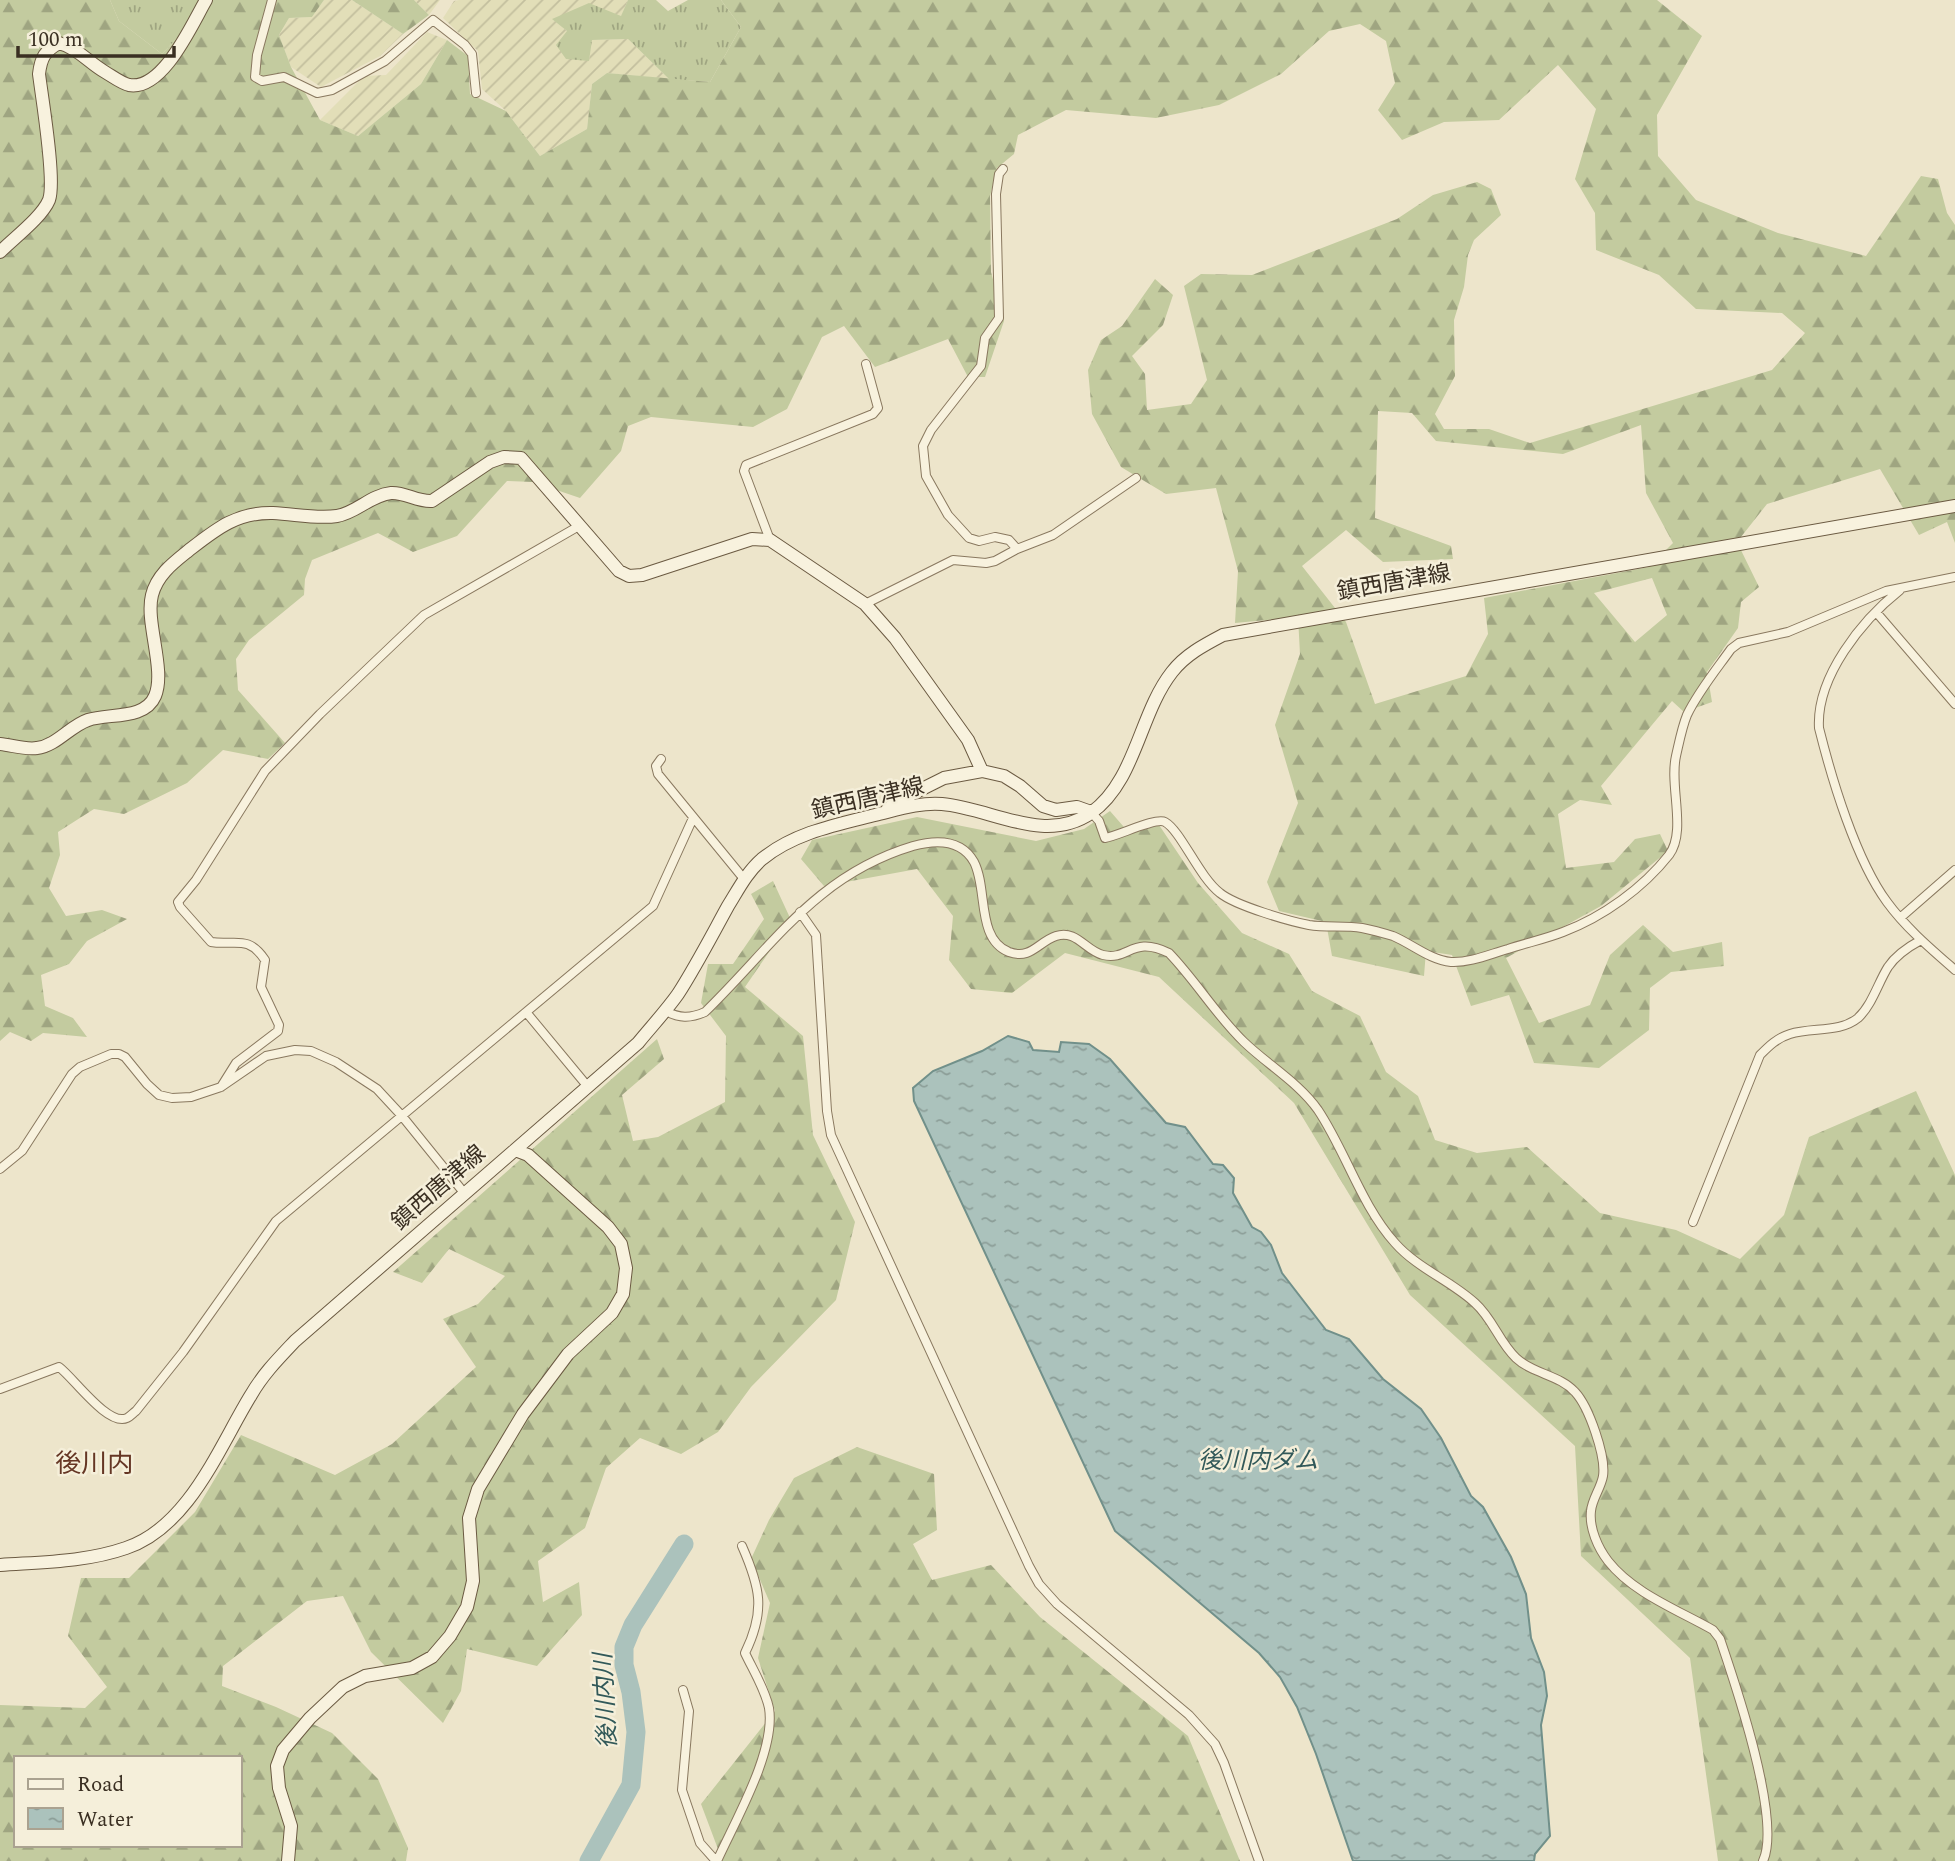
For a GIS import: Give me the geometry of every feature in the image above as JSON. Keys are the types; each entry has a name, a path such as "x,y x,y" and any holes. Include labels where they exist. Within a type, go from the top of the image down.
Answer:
{"street":[{"path":"0,252 49,200 51,180 39,74 41,59 49,48 59,43 71,46 102,70 128,85 142,85 157,77 173,56 206,0"},
{"path":"272,0 257,55 255,77 262,81 284,77 317,93 332,90 385,61 433,19 472,54 476,93"},
{"path":"1003,169 999,174 996,194 999,318 985,338 981,366 931,430 923,446 926,476 948,514 969,538 979,541 995,537 1009,540 1017,549"},
{"path":"770,540 744,471 746,465 873,414 878,408 866,364"},
{"path":"0,744 36,749 89,720 134,712 149,706 156,694 157,670 151,598 156,582 166,570 224,523 270,513 341,516 376,497 392,493 406,495 421,502 432,502 490,462 504,457 521,458 619,571 629,576 642,575 752,539 770,540 865,604 895,638 968,740 982,771"},
{"path":"865,604 953,560 986,563 995,561 1053,535 1136,478"},
{"name":"鎮西唐津線","path":"0,1566 94,1557 128,1548 152,1535 181,1510 195,1492 268,1369 295,1341 638,1043 678,993 744,879 759,862 795,839 820,829 918,805 941,804 971,809 1031,826 1052,826 1078,820 1104,801 1119,780 1160,690 1173,670 1188,655 1223,635 1955,506"},
{"path":"221,1087 236,1063 278,1031 279,1026 261,987 265,960 260,952 247,943 233,940 211,942 180,907 180,898 196,880 265,771 424,615 579,526"},
{"path":"884,813 896,802 944,778 982,771 1004,776 1043,806 1056,810 1077,807 1091,812 1099,821 1105,838 1142,825 1165,822 1201,875 1220,894 1239,904 1310,925 1361,928 1393,936 1451,962 1474,959 1564,932 1605,912 1636,889 1667,857 1678,835 1674,790 1675,759 1687,716 1731,649 1740,643 1788,632 1886,591 1955,577"},
{"path":"1903,589 1876,612 1844,652 1823,693 1818,712 1819,728 1858,848 1872,879 1900,918 1955,970"},
{"path":"1876,612 1955,705"},
{"path":"661,758 656,766 658,774 744,879"},
{"path":"0,1389 59,1367 89,1399 119,1419 127,1418 183,1352 276,1221 653,906 693,818"},
{"path":"665,1011 677,1017 691,1018 705,1012 800,912 850,873 884,855 941,841 955,844 973,861 985,901 988,926 992,937 1005,950 1024,954 1051,938 1067,934 1103,955 1111,956 1140,946 1153,945 1169,953 1244,1041 1315,1107 1334,1135 1373,1212 1394,1242 1417,1265 1474,1301 1487,1314 1500,1339 1516,1358 1534,1371 1564,1383 1583,1403 1602,1455 1603,1476 1591,1511 1593,1534 1606,1559 1628,1581 1713,1630 1720,1639 1742,1702 1762,1785 1768,1839 1763,1861"},
{"path":"1900,918 1955,870"},
{"path":"800,912 816,935 827,1111 831,1135 1039,1584 1056,1604 1205,1730 1224,1763 1259,1861"},
{"path":"1693,1222 1760,1055 1772,1043 1791,1034 1845,1025 1858,1018 1889,965 1905,949 1921,940"},
{"path":"526,1012 584,1082"},
{"path":"0,1169 22,1151 72,1074 80,1067 111,1054 125,1057 159,1095 172,1098 191,1097 221,1087 266,1056 295,1049 311,1051 336,1062 377,1089 465,1194"},
{"path":"288,1861 290,1826 279,1788 277,1766 282,1750 310,1718 343,1687 365,1676 412,1668 432,1657 450,1636 467,1607 473,1581 469,1518 478,1489 523,1414 568,1354 611,1313 623,1294 626,1268 621,1244 608,1227 528,1155 515,1150"},
{"path":"683,1690 689,1711 682,1790 700,1843 716,1861 761,1762 770,1730 769,1706 745,1653 753,1636 759,1605 756,1578 741,1546"}],"shaded area":[{"path":"324,0 352,0 403,34 380,56 321,87 291,67 279,35 289,18 312,17"},
{"path":"414,0 440,0 429,15"},
{"path":"628,0 621,17 553,19 567,31 589,61 591,40 628,39 669,79 607,73 592,84 587,129 540,156 506,111 482,89 478,51 443,18 454,1"},
{"path":"427,32 447,40 421,84 358,136 320,120 364,76 386,75"}],"green space":[{"path":"0,0 110,0 119,21 162,54 213,0 324,0 312,17 289,18 279,35 291,67 320,120 358,136 421,84 447,40 468,56 470,94 506,111 540,156 587,129 592,84 607,73 710,82 741,27 721,0 1657,0 1702,36 1657,115 1658,156 1696,200 1778,233 1866,256 1921,176 1938,179 1947,213 1955,225 1955,543 1947,522 1919,535 1880,469 1767,504 1737,542 1759,587 1741,602 1738,628 1707,672 1712,702 1684,712 1672,701 1601,786 1612,805 1580,800 1558,814 1566,868 1614,862 1635,839 1660,834 1668,851 1601,906 1506,958 1539,1023 1590,1005 1610,955 1643,925 1673,952 1722,942 1724,966 1671,972 1650,988 1649,1030 1599,1068 1534,1063 1509,995 1471,1006 1452,955 1426,951 1424,976 1332,956 1326,922 1279,911 1267,882 1298,803 1275,725 1300,654 1298,617 1235,623 1238,571 1216,488 1166,494 1121,467 1092,414 1088,370 1101,340 1122,326 1155,279 1173,295 1163,325 1132,356 1145,374 1147,410 1191,404 1207,380 1184,286 1201,274 1252,275 1397,219 1433,195 1477,182 1491,189 1501,215 1474,240 1468,255 1464,287 1454,320 1455,376 1435,414 1444,429 1489,429 1530,443 1772,370 1805,333 1782,313 1696,309 1659,275 1596,250 1595,213 1575,179 1596,109 1558,65 1499,120 1444,122 1402,140 1378,110 1395,83 1386,41 1360,24 1329,31 1281,74 1219,105 1156,118 1066,110 1018,135 1014,154 997,168 990,196 991,272 1004,321 985,377 968,377 948,339 875,367 844,326 822,337 787,409 753,427 651,417 628,426 621,451 580,498 533,482 507,481 457,536 413,552 378,533 312,560 305,579 304,595 249,640 236,659 238,690 285,743 268,759 223,750 187,783 124,814 94,809 58,832 60,855 49,888 66,916 102,910 127,919 87,941 69,964 41,975 45,1006 73,1018 87,1037 43,1033 31,1041 10,1032 0,1041","holes":["1378,411 1412,413 1436,441 1563,454 1641,425 1646,493 1673,543 1649,567 1484,598 1488,634 1466,676 1375,704 1346,622 1302,566 1346,530 1383,562 1453,559 1451,546 1375,518","1652,578 1667,615 1635,642 1594,593"]},
{"path":"110,0 213,0 162,54 119,21"},
{"path":"352,0 414,0 429,15 403,34"},
{"path":"628,0 656,0 668,11 688,0 721,0 741,27 710,82 669,79 628,39 592,40 589,61 566,59 556,45 567,31 552,19 589,3 621,16"},
{"path":"1110,811 1130,834 1159,825 1198,883 1242,933 1289,954 1312,991 1360,1016 1386,1072 1418,1096 1435,1140 1477,1153 1527,1147 1600,1213 1676,1230 1740,1259 1784,1215 1809,1137 1916,1091 1955,1175 1955,1861 1718,1861 1690,1658 1581,1556 1575,1446 1410,1295 1294,1103 1159,977 1065,953 1012,993 971,989 949,960 953,916 917,869 824,886 801,859 812,840 917,817 1036,841 1084,829"},
{"path":"773,881 791,920 745,987 803,1036 813,1135 855,1222 836,1300 751,1387 718,1432 681,1454 640,1438 606,1468 585,1528 538,1561 543,1602 579,1582 582,1615 537,1666 467,1649 461,1691 443,1723 371,1652 343,1596 307,1601 223,1666 222,1686 332,1733 378,1779 408,1848 406,1861 0,1861 0,1705 85,1708 107,1687 68,1636 81,1578 129,1578 195,1512 241,1435 335,1475 392,1444 476,1367 443,1319 478,1304 505,1276 449,1249 422,1283 393,1272 657,1039 664,1059 622,1095 633,1141 658,1137 725,1102 726,1036 701,1003 708,964 733,964 764,919 751,894"},
{"path":"857,1447 934,1474 937,1530 913,1544 932,1580 991,1565 1040,1617 1188,1736 1240,1861 719,1861 721,1857 701,1804 775,1711 758,1658 770,1603 751,1559 769,1520 794,1478"}],"water":[{"name":"後川内ダム","path":"1008,1036 1029,1042 1033,1050 1059,1052 1061,1042 1089,1044 1110,1059 1166,1123 1185,1127 1213,1164 1223,1165 1234,1178 1233,1193 1252,1227 1261,1232 1271,1245 1282,1273 1326,1330 1349,1339 1383,1379 1421,1409 1441,1438 1471,1496 1483,1507 1511,1557 1526,1594 1531,1638 1544,1672 1547,1696 1541,1725 1550,1836 1535,1854 1534,1861 1353,1861 1316,1754 1297,1707 1280,1677 1259,1653 1115,1531 914,1101 913,1088 933,1071 982,1051"}],"waterway":[{"name":"後川内川","path":"589,1861 631,1785 636,1732 631,1692 624,1665 624,1647 633,1625 684,1544"}],"district":[{"name":"後川内","path":"94,1464"}]}
